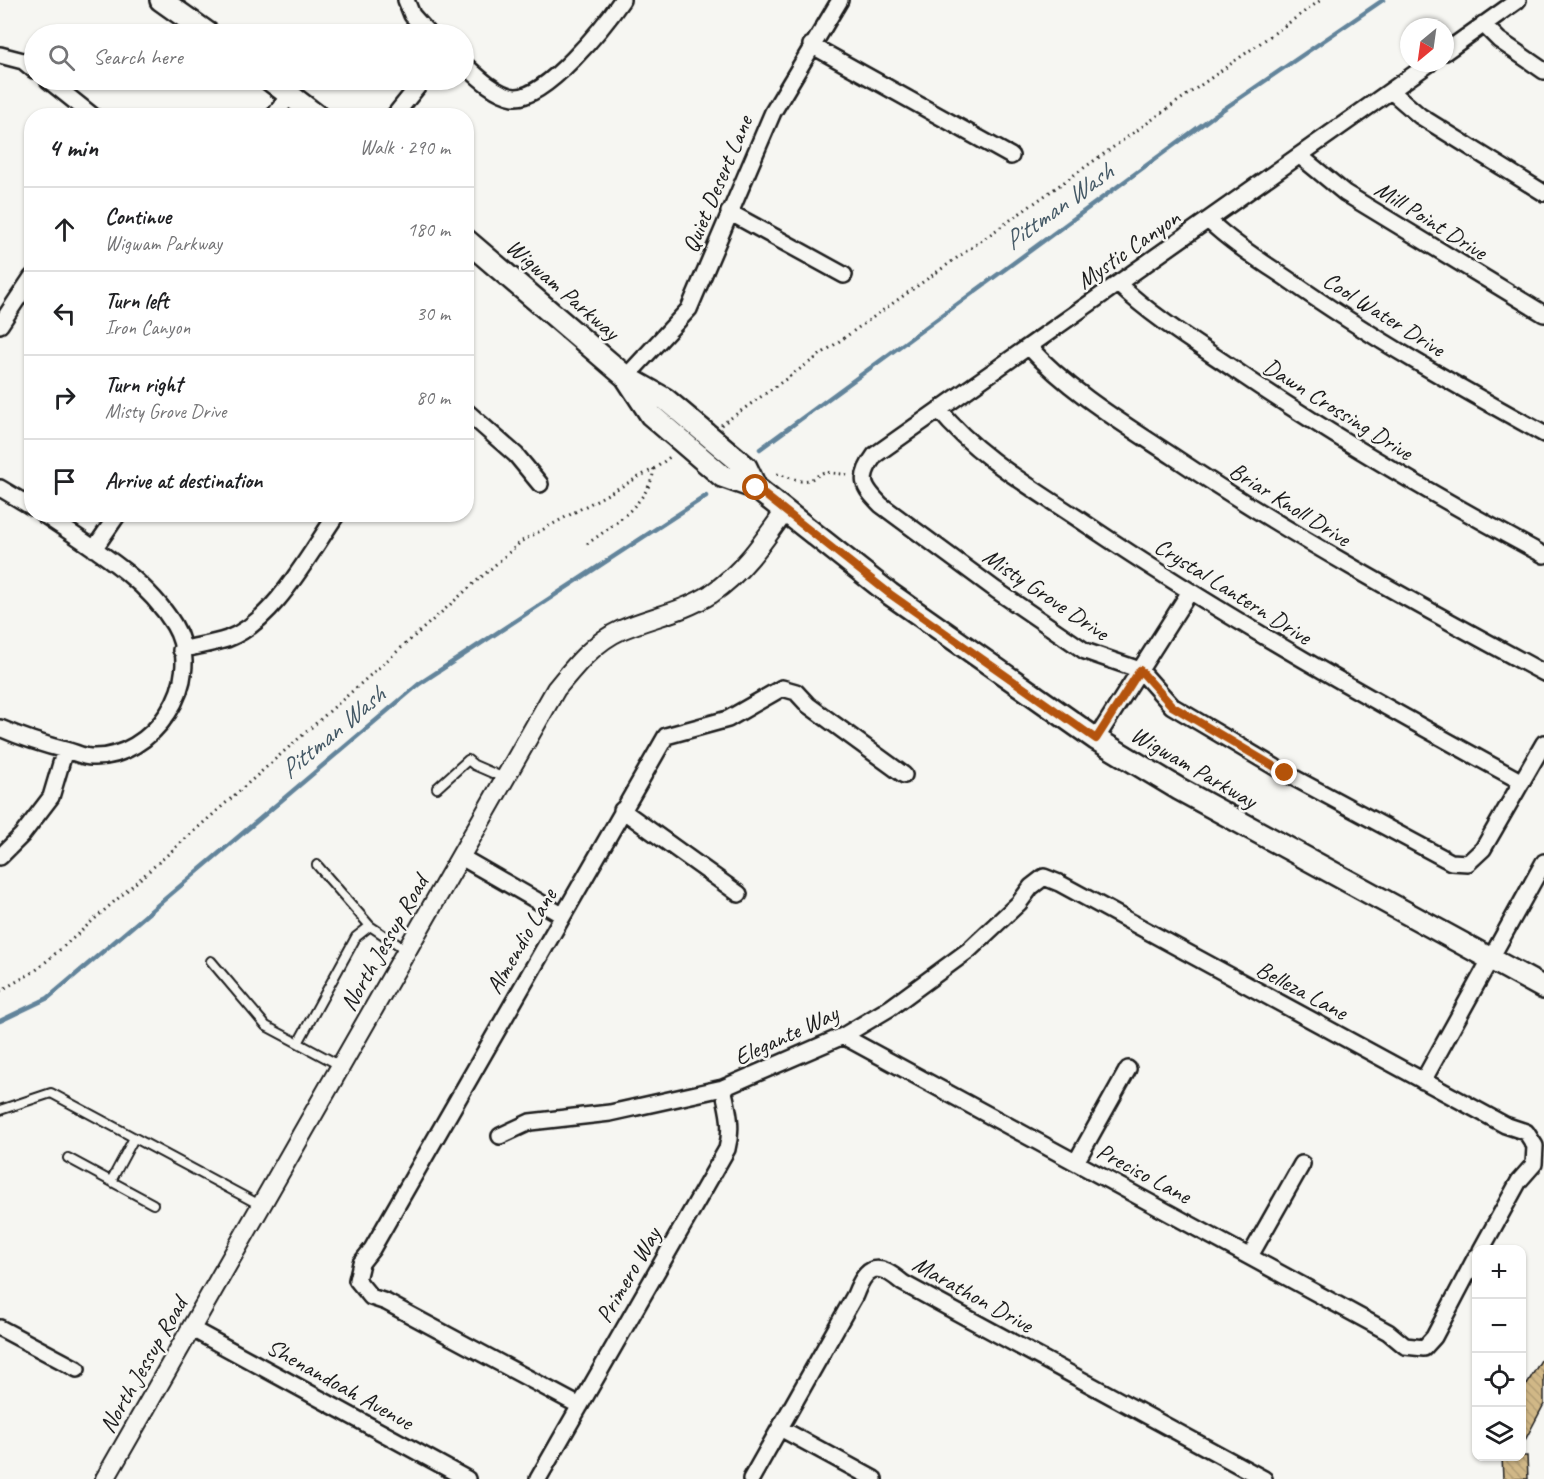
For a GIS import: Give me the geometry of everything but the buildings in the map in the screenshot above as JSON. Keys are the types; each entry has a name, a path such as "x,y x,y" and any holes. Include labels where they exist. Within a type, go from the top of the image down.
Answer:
{"main road":[{"path":"161,0 195,24"},
{"path":"284,90 307,108"},
{"name":"Wigwam Parkway","path":"474,247 626,377 651,415 722,476 756,488 890,594 1096,739 1179,789 1544,988"}],"street":[{"path":"406,0 412,15 420,24"},
{"path":"474,73 487,84 512,97 531,95 549,83 608,20 622,0"},
{"name":"Quiet Desert Lane","path":"626,377 688,309 773,112 840,0"},
{"path":"1454,45 1518,0"},
{"path":"1483,24 1513,51 1544,71"},
{"path":"811,45 1011,156"},
{"path":"0,55 24,62"},
{"name":"Mystic Canyon","path":"863,477 875,456 1417,72"},
{"path":"60,90 83,108"},
{"path":"400,108 415,90"},
{"path":"1391,91 1420,116 1544,193"},
{"path":"280,108 290,94"},
{"name":"Mill Point Drive","path":"1300,156 1345,194 1544,314"},
{"path":"729,212 844,275"},
{"name":"Cool Water Drive","path":"1208,220 1221,232 1309,294 1403,354 1544,434"},
{"name":"Dawn Crossing Drive","path":"1118,284 1173,328 1336,436 1436,496 1544,555"},
{"path":"0,325 24,289"},
{"name":"Briar Knoll Drive","path":"1029,347 1045,365 1081,393 1248,505 1383,586 1544,674"},
{"name":"Crystal Lantern Drive","path":"939,410 967,439 1006,469 1189,593 1332,678 1522,782"},
{"path":"474,418 516,455 540,484"},
{"name":"Misty Grove Drive","path":"863,477 868,492 882,505 1016,604 1085,651 1140,670 1172,706 1285,773 1451,862 1468,863 1483,849 1522,782"},
{"path":"0,488 24,502"},
{"name":"North Jessup Road","path":"105,1479 556,689 576,664 597,645 620,631 682,609 709,595 733,578 784,512"},
{"path":"0,728 44,746 91,757 127,750 155,732 172,709 185,668 176,627 156,598 94,549 55,522"},
{"path":"94,549 113,522"},
{"path":"181,650 228,639 270,610 331,522"},
{"path":"1096,739 1189,593"},
{"name":"Almendio Lane","path":"580,1407 386,1302 371,1297 357,1280 361,1263 372,1249 666,736 728,719 782,688 796,692 808,705 904,775"},
{"path":"1522,782 1544,742"},
{"path":"0,857 22,835 51,797 65,750"},
{"path":"622,810 739,894"},
{"path":"461,857 562,915"},
{"path":"1423,1081 1544,862"},
{"name":"Elegante Way","path":"500,1136 530,1122 610,1113 723,1088 843,1036 890,1008 969,950 1019,903 1031,887 1044,877"},
{"name":"Belleza Lane","path":"1044,877 1505,1125 1526,1132 1535,1146 1534,1164 1518,1181 1483,1245"},
{"name":"Preciso Lane","path":"843,1036 1388,1332 1405,1346 1424,1347 1434,1337 1472,1265"},
{"path":"1076,1162 1128,1069"},
{"name":"Primero Way","path":"538,1479 727,1149 731,1134 730,1116 723,1088"},
{"path":"1250,1256 1302,1164"},
{"name":"Marathon Drive","path":"751,1479 855,1295 862,1278 873,1269 887,1270 903,1283 1264,1479"},
{"path":"0,1328 76,1369"},
{"name":"Shenandoah Avenue","path":"192,1329 467,1479"},
{"path":"780,1428 874,1479"}],"lane":[{"path":"436,788 468,760 505,779"},
{"path":"317,865 370,926 408,950"},
{"path":"298,1043 356,937 370,926"},
{"path":"211,961 266,1026 342,1066"},
{"path":"0,1110 51,1093 262,1206"},
{"path":"111,1181 134,1138"},
{"path":"68,1158 153,1204"}],"path":[{"path":"720,426 1321,0"},
{"path":"0,991 35,971 49,959 522,541 654,468 677,452"},
{"path":"587,544 624,516 653,482 654,468"},
{"path":"777,474 785,474 801,481 810,480 824,472 863,477"}],"waterway":[{"name":"Pittman Wash","path":"760,449 1215,115 1383,0"},
{"name":"Pittman Wash","path":"0,1021 48,998 419,684 706,496"}],"route":[{"path":"756,488 890,594 1096,739 1140,670 1172,706 1285,773"}]}
